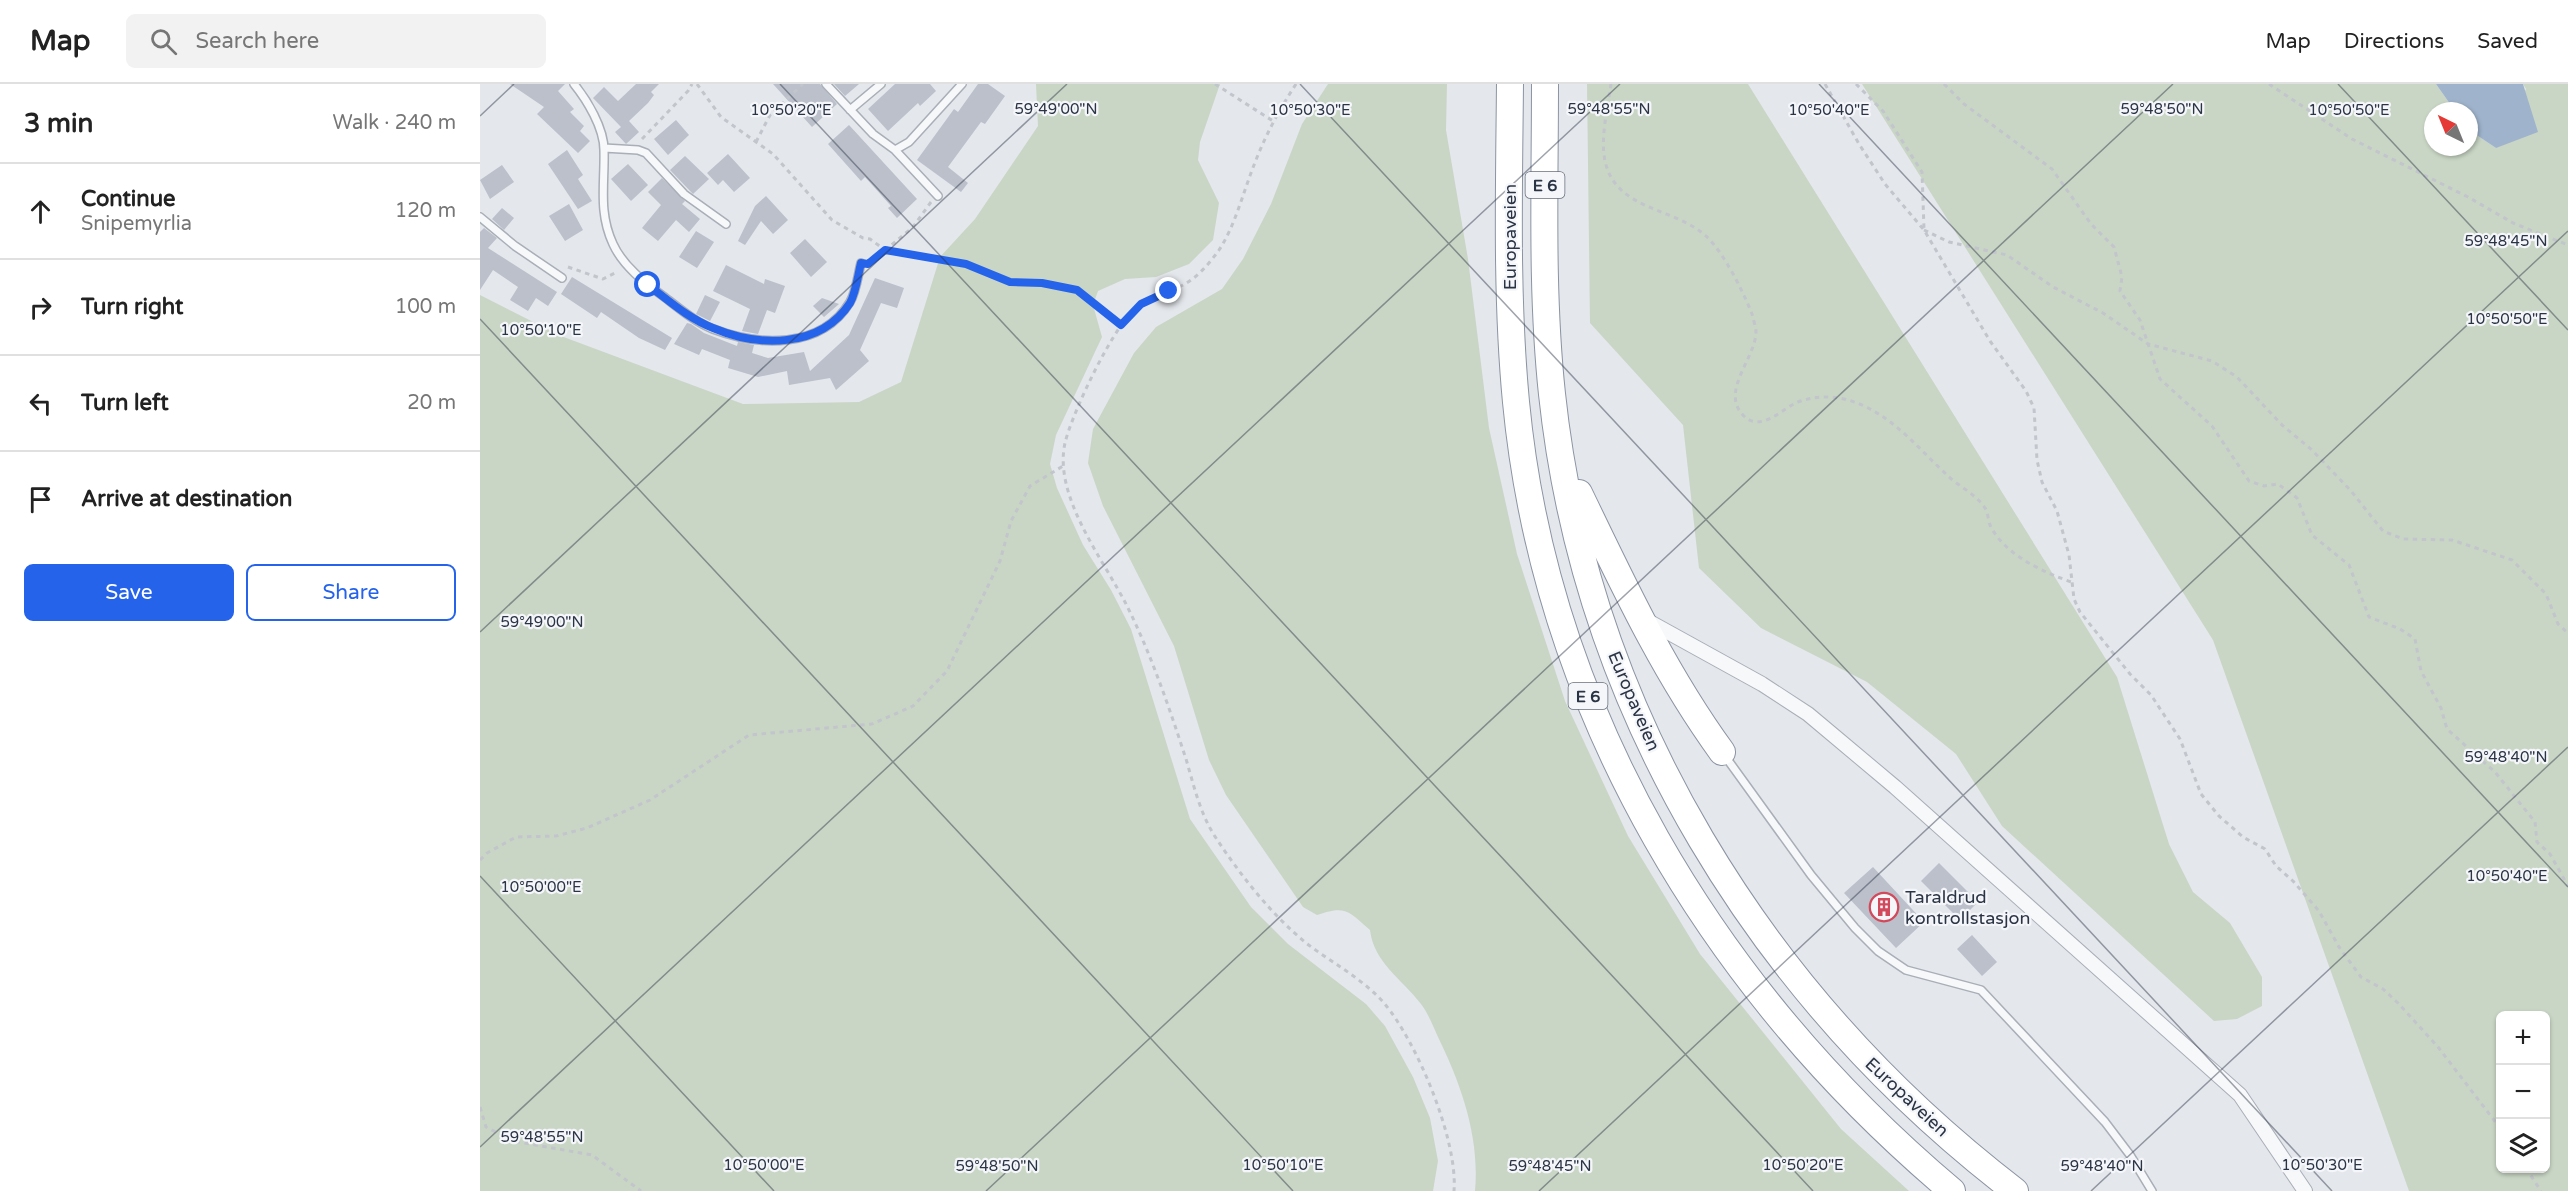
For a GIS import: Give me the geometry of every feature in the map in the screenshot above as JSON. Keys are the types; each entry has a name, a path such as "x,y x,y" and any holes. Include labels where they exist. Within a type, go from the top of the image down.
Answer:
{"highway":[{"name":"Europaveien","path":"1510,84 1509,290 1518,415 1527,477 1546,565 1559,611 1596,716 1648,824 1683,887 1752,987 1795,1039 1867,1116 1952,1191"},
{"name":"Europaveien","path":"1545,84 1547,339 1552,396 1572,514 1594,599 1622,674 1678,800 1715,865 1748,915 1785,964 1856,1048 1942,1130 2015,1191"},
{"name":"E 6","path":"1562,458 1637,614 1671,676 1722,752"}],"street":[{"path":"1637,614 1762,684 1826,727 2223,1078 2250,1107 2284,1164 2305,1191"}],"lane":[{"path":"574,84 601,131 604,148 603,212 613,245 627,264 648,285 682,310 712,328 747,339 767,341 808,337 834,320 851,301 861,263"},
{"path":"826,84 886,145 895,150 938,196"},
{"path":"850,110 881,84"},
{"path":"895,150 909,142 962,84"},
{"path":"604,148 638,150 645,153 684,194 726,224"},
{"path":"480,217 562,278"},
{"path":"1722,752 1772,823 1855,928 1878,951 1906,970 1982,990 2105,1122 2130,1155 2152,1191"}],"path":[{"path":"638,150 645,134 688,92 692,84"},
{"path":"697,84 721,117 773,154 832,220 885,250 966,264 1010,282 1042,283 1077,290 1121,325"},
{"path":"756,142 771,115 802,84"},
{"path":"1215,84 1273,121"},
{"path":"1296,84 1273,121 1221,248 1190,281 1141,304 1121,325 1070,427 1063,452 1064,466 1068,486 1086,532 1135,621 1162,689 1208,824 1244,876 1282,921 1318,952 1364,984 1392,1014 1426,1080 1445,1125 1454,1164 1454,1191"},
{"path":"1611,84 1605,160 1612,180 1621,192 1637,203 1673,215 1706,237 1733,275 1752,315 1756,333 1737,385 1737,408 1746,418 1757,421 1774,418 1798,402 1834,396 1864,406 1900,428 1948,476 1986,508 1990,525 2001,542 2043,572 2074,583"},
{"path":"1825,84 1885,184 1924,230 1990,341 2026,391 2034,408 2037,460 2042,482 2057,511 2074,583 2074,599 2080,612 2130,674 2151,695 2180,739 2201,794 2219,816 2243,837 2265,849 2276,866 2293,880 2319,911 2339,947 2361,977 2383,989 2398,1003 2438,1047 2496,1123"},
{"path":"1856,84 1883,111 1922,172 1924,230"},
{"path":"1944,84 1964,104 2052,169 2091,224 2114,247 2122,277 2120,291 2140,320 2160,380 2212,426 2249,481 2264,486 2278,484 2297,498 2312,536 2349,565 2369,617 2400,629 2415,639 2421,671 2441,708 2447,729 2494,772 2535,822 2537,842 2550,854 2568,886"},
{"path":"2269,84 2352,139 2468,197 2513,223 2568,245"},
{"path":"861,263 868,264 913,227 938,196"},
{"path":"1924,230 1948,242 2007,255 2053,286 2079,298 2148,344 2212,362 2237,377 2282,425 2312,450 2351,491 2383,531 2403,539 2452,540 2512,560 2546,594 2558,624 2568,633"},
{"path":"551,272 553,267 567,267 603,279 627,264"},
{"path":"480,861 487,853 516,837 556,836 587,828 650,800 749,735 872,724 913,706 947,671 1000,561 1011,521 1030,486 1064,466"},
{"path":"480,1107 486,1127 513,1141 592,1155 641,1191"},
{"path":"2529,1173 2541,1191"}],"green space":[{"path":"1036,84 1220,84 1200,142 1198,160 1219,203 1213,240 1189,264 1156,277 1125,279 1098,291 1093,305 1102,337 1056,435 1050,464 1057,488 1083,545 1111,590 1131,629 1190,819 1251,907 1288,944 1366,1004 1385,1026 1413,1077 1430,1118 1438,1161 1433,1191 480,1191 480,295 561,336 743,404 859,402 901,382 940,257 975,219 1038,126"},
{"path":"1328,84 1447,84 1446,130 1468,259 1489,428 1517,554 1565,701 1628,836 1700,954 1841,1129 1909,1191 1475,1191 1475,1151 1467,1111 1454,1073 1424,1008 1383,961 1377,952 1370,930 1357,918 1341,910 1317,915 1303,907 1226,795 1209,760 1174,646 1103,506 1088,463 1093,429 1134,353 1156,327 1222,289 1243,259 1271,204 1302,124"},
{"path":"1587,84 1748,84 2117,677 2169,844 2193,892 2230,923 2262,977 2262,1006 2237,1019 2214,1021 2002,826 1956,754 1867,682 1761,628 1699,568 1683,425 1590,323"},
{"path":"1862,84 2436,84 2449,102 2424,102 2424,156 2478,156 2478,136 2496,148 2526,89 2523,84 2568,84 2568,1191 2409,1191 2213,640"}],"water":[{"path":"2436,84 2523,84 2538,132 2496,148 2478,136 2478,102 2449,102"}],"building":[{"path":"510,84 565,84 558,91 574,109 570,112 584,126 580,131 590,141 578,153 537,114 544,107"},
{"path":"636,84 659,84 651,92 654,95 648,103 629,121 639,132 626,144 615,132 621,127 593,98 604,87 618,101"},
{"path":"773,84 820,84 837,104 812,127"},
{"path":"834,84 859,84 845,96"},
{"path":"895,84 930,84 936,91 920,106 918,103 888,131 868,109"},
{"path":"978,84 988,84 1005,96 985,124 981,122 948,167 968,183 961,192 917,160 954,109 958,112"},
{"path":"676,120 689,135 668,155 654,139"},
{"path":"849,125 917,199 897,218 888,208 891,206 865,177 861,181 828,144"},
{"path":"567,150 583,175 578,179 592,201 578,209 548,164"},
{"path":"728,154 750,178 734,192 723,180 718,185 707,173"},
{"path":"685,156 709,179 693,194 670,170"},
{"path":"628,164 648,185 631,201 611,179"},
{"path":"502,165 514,182 490,199 480,180"},
{"path":"662,178 685,201 682,204 700,219 689,232 676,220 658,241 642,228 661,205 648,192"},
{"path":"766,196 788,220 773,234 761,221 745,245 738,241 755,206"},
{"path":"569,204 583,230 565,241 549,216"},
{"path":"502,208 514,218 504,230 492,219"},
{"path":"484,228 497,238 488,248 557,292 548,306 536,298 528,311 510,300 518,287 493,270 480,290 480,232"},
{"path":"696,231 714,242 697,268 679,257"},
{"path":"805,239 827,262 811,277 790,253"},
{"path":"726,265 764,284 765,279 785,286 775,313 767,310 758,334 742,331 750,309 713,291"},
{"path":"572,277 672,338 665,350 639,338 601,312 597,318 561,294"},
{"path":"875,278 904,288 897,308 881,303 860,350 869,361 836,390 830,378 789,385 787,371 758,377 728,368 730,360 702,349 699,355 674,344 687,323 704,333 737,346 738,342 754,345 752,353 768,358 804,352 810,371 849,335"},
{"path":"705,295 720,302 710,321 696,314"},
{"path":"822,298 839,304 824,317 813,306"},
{"path":"1939,863 1978,902 1960,920 1921,881"},
{"name":"Taraldrud kontrollstasjon","path":"1873,867 1924,922 1896,948 1844,893"},
{"path":"1972,935 1997,962 1982,976 1957,949"}],"place":[{"name":"Taraldrud kontrollstasjon","path":"1884,907"}],"route":[{"path":"648,285 712,328 759,341 798,339 815,334 834,320 851,301 861,263 868,264 885,250 966,264 1010,282 1042,283 1077,290 1121,325 1126,317 1141,304 1169,291"}]}
